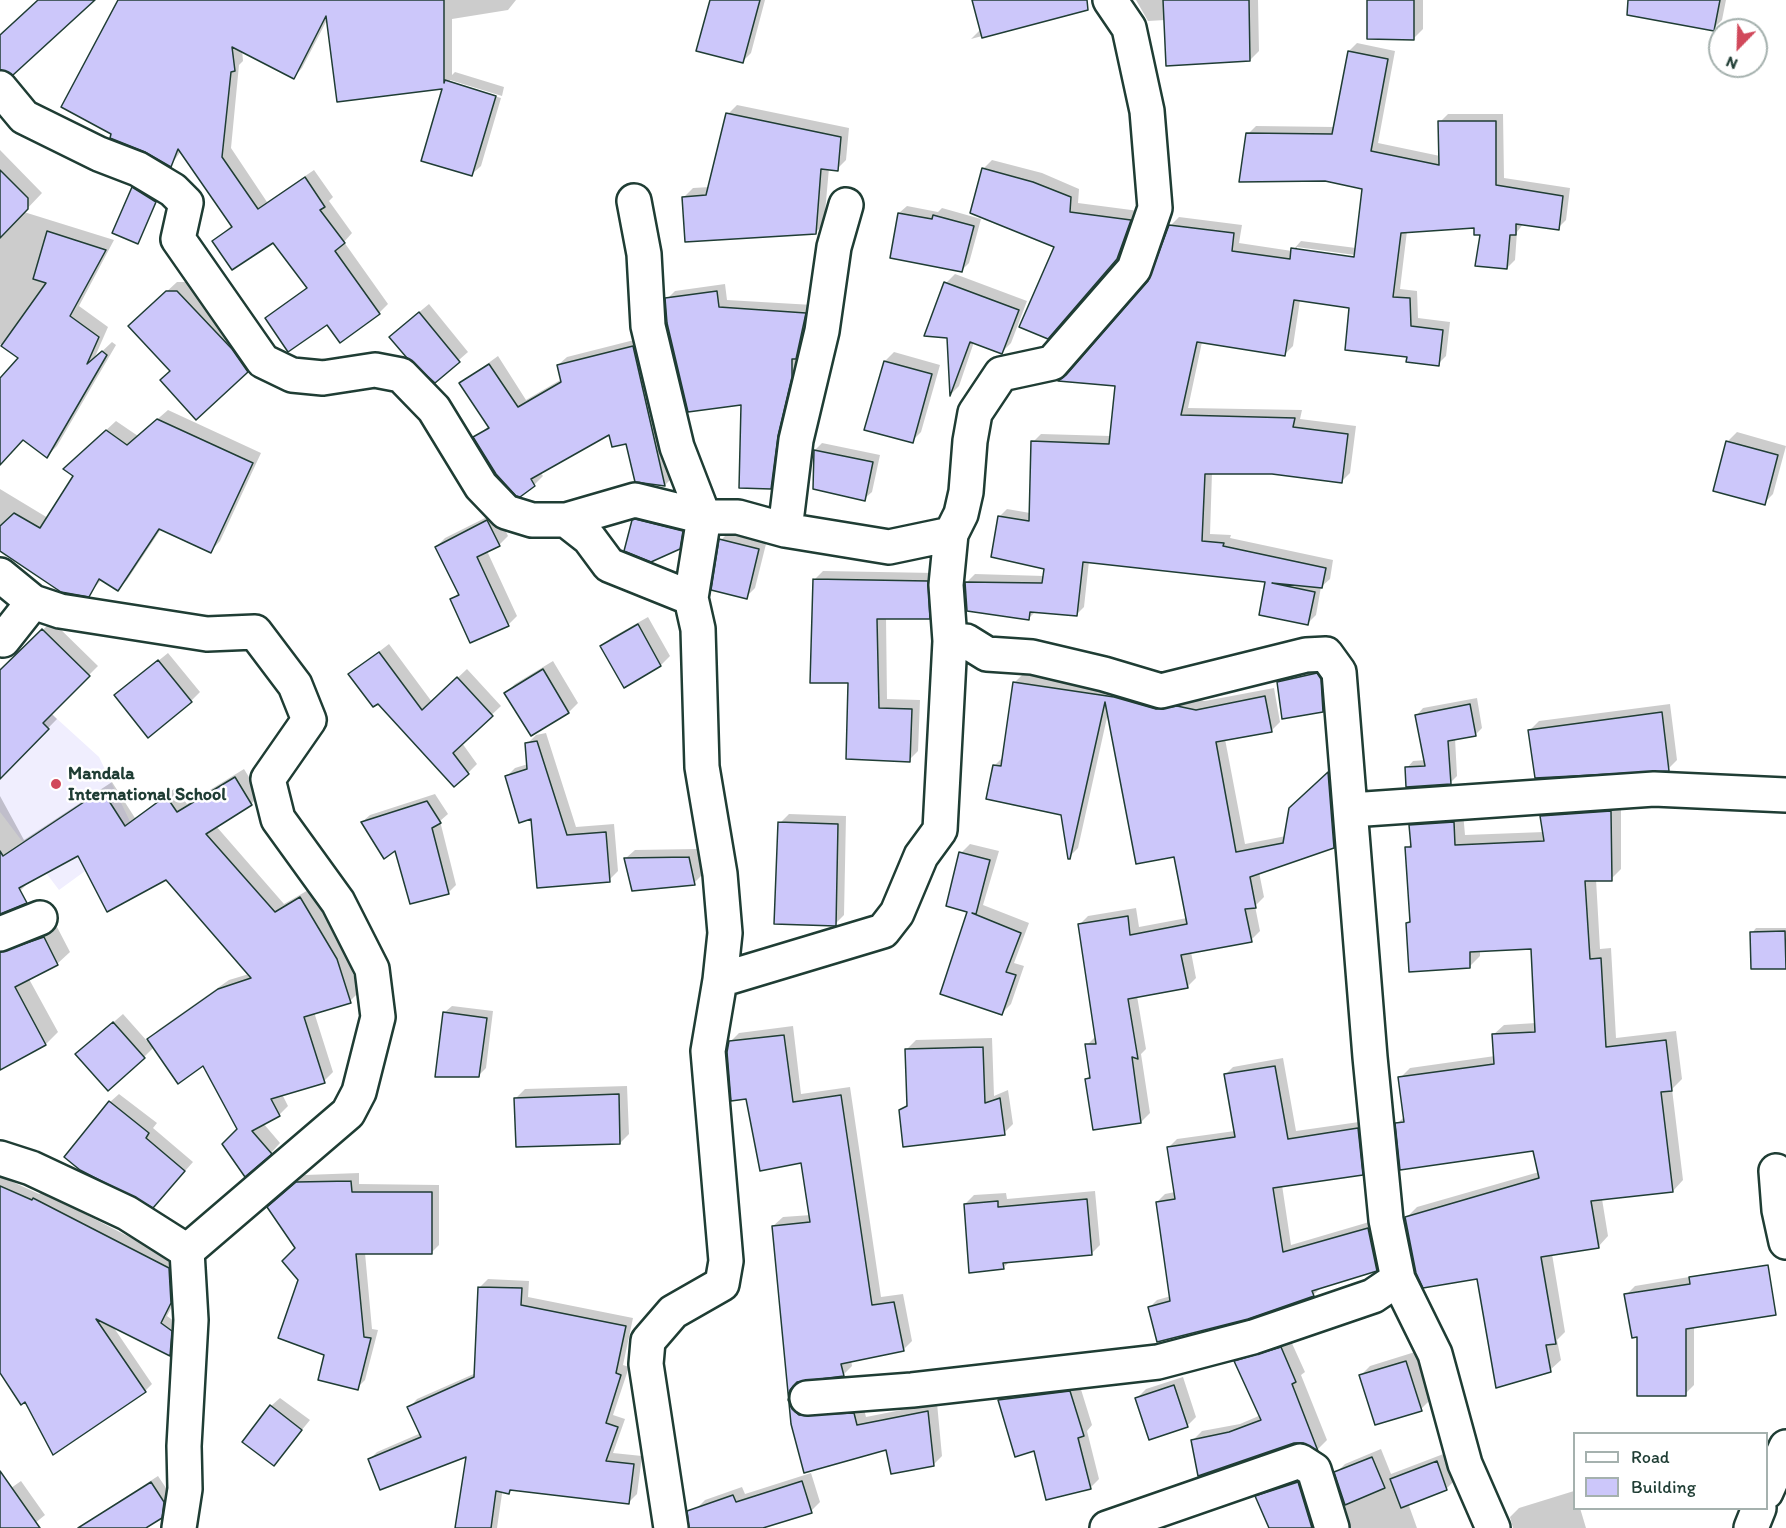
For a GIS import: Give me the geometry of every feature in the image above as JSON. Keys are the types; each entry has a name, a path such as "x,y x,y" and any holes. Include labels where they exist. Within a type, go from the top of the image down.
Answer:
{"street":[{"path":"720,980 882,931 897,913 921,856 940,830 950,641 946,585 951,534 961,514 966,492 975,413 1001,374 1052,363 1134,269 1155,208 1147,111 1138,63 1129,28 1110,0"},
{"path":"0,88 24,117 99,154 138,169 173,190 186,203 178,239 263,361 292,375 323,378 375,370 402,375 434,410 481,486 506,512 532,520 566,520 635,500 704,517 738,517 785,530 890,548 951,534"},
{"path":"634,201 644,254 648,326 676,447 704,517 692,598 698,629 702,767 720,874 725,933 708,1051 726,1261 722,1284 673,1312 648,1341 646,1364 671,1528"},
{"path":"785,530 796,440 822,331 834,247 846,205"},
{"path":"566,520 589,538 609,565 692,598"},
{"path":"0,575 33,602 60,611 207,634 255,632 296,685 309,720 268,779 278,819 338,902 372,969 378,1017 359,1092 348,1113 186,1251"},
{"path":"3,640 33,602"},
{"path":"950,641 966,641 987,654 1032,657 1104,674 1161,691 1305,655 1326,654 1339,672 1370,1057 1386,1220 1398,1279 1435,1354 1465,1464 1493,1528"},
{"path":"1351,810 1654,789 1786,795"},
{"path":"0,934 40,918"},
{"path":"0,1158 31,1168 127,1213 186,1251"},
{"path":"1776,1172 1779,1210 1786,1242"},
{"path":"179,1528 185,1490 184,1446 191,1320 186,1251"},
{"path":"807,1398 912,1390 1158,1362 1254,1336 1373,1296 1398,1279"},
{"path":"1768,1490 1786,1447"},
{"path":"1107,1528 1300,1461 1314,1470 1332,1528"},
{"path":"1751,1528 1760,1510"}],"shaded area":[{"name":"Mandala International School","path":"0,667 99,757 136,834 59,890 0,812"}],"building":[{"path":"38,0 95,0 13,75 0,70 0,35"},
{"path":"118,0 444,0 444,83 445,80 496,96 472,176 421,161 442,89 337,102 326,16 294,79 232,47 235,71 231,72 222,157 258,209 305,177 325,207 320,210 345,243 335,251 380,314 340,343 327,325 288,352 265,318 307,288 273,243 232,270 212,241 232,227 178,149 171,167 145,152 110,138 111,134 61,107"},
{"path":"710,0 760,0 743,63 696,51"},
{"path":"972,0 1087,0 1088,10 982,38"},
{"path":"1163,0 1249,0 1250,61 1166,66"},
{"path":"1367,0 1414,0 1414,40 1367,39"},
{"path":"1628,0 1720,0 1717,18 1708,18 1708,30 1627,15"},
{"path":"1348,51 1388,59 1371,151 1439,165 1438,121 1496,121 1496,185 1563,196 1559,230 1516,224 1516,235 1510,235 1507,269 1475,266 1480,235 1474,235 1474,228 1401,233 1393,297 1410,298 1411,326 1443,330 1439,366 1406,362 1407,357 1345,350 1349,308 1294,300 1285,356 1197,342 1181,415 1295,418 1293,427 1348,434 1342,483 1272,474 1205,474 1202,541 1224,543 1223,546 1326,568 1322,588 1272,583 1315,592 1308,625 1259,615 1265,582 1083,562 1077,616 1030,612 1029,620 967,611 965,582 1042,583 1044,569 991,557 998,516 1029,521 1031,441 1109,444 1115,386 1058,381 1066,375 1148,281 1169,225 1234,233 1232,251 1290,259 1291,248 1354,257 1362,189 1325,181 1239,182 1246,133 1332,134"},
{"path":"726,113 841,137 838,171 821,169 816,234 685,242 682,197 706,195"},
{"path":"982,168 1033,182 1071,197 1070,212 1131,220 1117,259 1048,339 1019,327 1054,247 970,213"},
{"path":"0,170 28,198 28,209 0,238"},
{"path":"132,187 156,202 138,244 112,233"},
{"path":"898,213 932,219 933,215 974,226 962,272 890,258"},
{"path":"47,231 106,250 70,316 99,337 87,364 102,351 107,355 47,458 23,440 0,465 0,378 18,358 1,346 46,283 33,279"},
{"path":"944,282 1019,310 1002,354 970,342 950,396 947,338 924,336"},
{"path":"166,291 177,291 232,349 248,372 196,420 160,380 170,371 128,326"},
{"path":"717,291 719,307 806,313 796,359 792,359 792,377 778,436 771,489 739,488 741,405 688,412 667,323 665,298"},
{"path":"419,312 460,362 435,383 407,358 389,337"},
{"path":"633,346 665,486 635,482 626,444 612,447 609,435 531,479 535,486 520,497 516,496 496,474 473,437 489,428 459,383 489,364 518,407 561,382 557,365"},
{"path":"884,361 932,374 913,443 864,430"},
{"path":"157,419 253,463 211,553 159,529 118,591 99,579 89,597 61,592 0,551 0,526 14,513 40,528 73,476 63,469 106,430 127,445"},
{"path":"1726,441 1778,455 1765,505 1713,491"},
{"path":"814,450 873,462 865,501 813,489"},
{"path":"487,520 500,546 477,557 509,626 470,643 450,599 459,595 435,547"},
{"path":"632,520 683,531 680,549 651,562 624,551"},
{"path":"719,539 759,549 747,599 711,590"},
{"path":"813,579 928,581 930,619 877,619 879,708 912,709 910,762 846,759 848,683 810,683"},
{"path":"638,624 661,666 624,688 600,646"},
{"path":"42,629 90,676 43,723 49,729 0,779 0,670"},
{"path":"379,652 422,710 457,677 493,716 453,753 469,774 454,787 378,704 373,707 348,674"},
{"path":"158,660 192,702 148,738 114,695"},
{"path":"543,669 569,713 531,736 504,693"},
{"path":"1317,673 1321,679 1323,712 1282,719 1277,682"},
{"path":"1013,682 1114,697 1156,709 1177,706 1196,710 1265,696 1272,732 1216,742 1236,852 1283,843 1289,808 1328,772 1334,848 1250,877 1256,908 1245,909 1252,942 1181,955 1188,988 1128,999 1138,1059 1132,1057 1141,1123 1093,1130 1085,1079 1090,1078 1085,1044 1096,1044 1078,924 1128,916 1130,935 1187,924 1174,857 1136,864 1105,702 1070,859 1068,859 1061,815 986,799 993,765 1001,766"},
{"path":"1470,704 1476,736 1448,741 1451,784 1406,787 1405,767 1425,766 1415,715"},
{"path":"1662,712 1669,771 1535,778 1528,730"},
{"path":"537,741 567,835 606,832 610,882 537,888 531,819 519,823 505,776 527,769 525,743"},
{"path":"235,777 252,805 206,834 275,912 300,897 337,959 351,1003 304,1017 325,1083 271,1099 280,1116 252,1131 272,1154 245,1177 222,1144 237,1129 203,1066 178,1084 147,1039 218,989 251,978 166,880 107,912 78,856 19,888 27,903 0,914 0,851 3,856 102,790 125,826 166,796 177,812"},
{"path":"427,801 441,823 432,828 449,894 410,904 395,851 384,859 361,822"},
{"path":"1611,811 1612,881 1585,881 1590,959 1601,958 1606,1047 1666,1040 1672,1091 1661,1092 1673,1192 1591,1201 1599,1248 1541,1257 1556,1344 1546,1345 1551,1372 1496,1388 1477,1279 1423,1288 1416,1273 1405,1217 1539,1178 1533,1151 1400,1170 1395,1123 1404,1122 1398,1077 1494,1064 1492,1034 1535,1032 1531,949 1470,952 1470,968 1409,972 1406,923 1410,922 1405,847 1411,847 1409,825 1454,822 1455,845 1544,841 1540,816"},
{"path":"778,822 838,824 836,926 774,924"},
{"path":"959,852 990,860 976,914 972,913 1021,933 1006,972 1016,975 1002,1015 940,994 967,912 946,906"},
{"path":"689,857 695,885 632,891 624,858"},
{"path":"1785,931 1786,969 1751,969 1750,932"},
{"path":"44,937 58,965 15,987 46,1045 0,1070 0,952"},
{"path":"443,1012 487,1018 479,1077 435,1077"},
{"path":"113,1022 145,1058 108,1091 75,1054"},
{"path":"784,1035 793,1102 841,1095 872,1305 894,1302 904,1351 841,1364 844,1376 797,1382 790,1390 788,1398 772,1226 810,1222 801,1163 760,1171 746,1099 731,1101 727,1052 729,1041"},
{"path":"983,1047 985,1103 1000,1098 1005,1135 903,1147 899,1110 907,1106 905,1049"},
{"path":"1275,1066 1288,1139 1358,1128 1363,1175 1273,1188 1283,1252 1368,1228 1377,1271 1312,1291 1314,1296 1248,1319 1157,1342 1148,1307 1170,1301 1156,1202 1175,1199 1167,1147 1235,1137 1224,1074"},
{"path":"619,1094 620,1144 516,1147 514,1098"},
{"path":"109,1101 149,1133 146,1138 185,1171 153,1208 80,1170 64,1157"},
{"path":"351,1181 352,1192 432,1192 432,1254 356,1254 364,1337 371,1338 358,1390 318,1380 324,1355 278,1338 298,1280 282,1261 295,1248 267,1207 296,1182"},
{"path":"0,1186 32,1200 33,1198 169,1268 171,1303 161,1323 172,1331 170,1356 96,1319 146,1392 53,1455 25,1402 21,1405 0,1373"},
{"path":"1087,1199 1092,1255 1003,1263 1004,1269 969,1273 964,1204 998,1201 998,1207"},
{"path":"1768,1265 1776,1315 1686,1329 1686,1396 1637,1396 1637,1337 1632,1338 1624,1294 1690,1284 1689,1277"},
{"path":"478,1287 522,1288 521,1305 626,1326 616,1373 621,1375 606,1423 618,1427 606,1461 634,1464 629,1504 510,1490 509,1494 496,1491 491,1528 455,1528 466,1457 380,1490 368,1459 421,1437 407,1407 474,1377"},
{"path":"1281,1347 1296,1382 1292,1384 1318,1451 1303,1443 1294,1443 1198,1476 1191,1440 1229,1432 1261,1420 1234,1361"},
{"path":"1406,1361 1422,1411 1375,1425 1359,1375"},
{"path":"1174,1385 1188,1427 1149,1440 1135,1398"},
{"path":"1070,1391 1084,1436 1078,1438 1091,1489 1046,1500 1034,1451 1015,1457 998,1400"},
{"path":"789,1402 792,1409 799,1415 854,1413 857,1425 928,1411 934,1466 891,1474 886,1450 804,1473 791,1424"},
{"path":"270,1405 302,1430 274,1466 242,1442"},
{"path":"1372,1457 1385,1488 1345,1505 1334,1472"},
{"path":"1437,1461 1447,1490 1401,1508 1390,1479"},
{"path":"0,1471 40,1528 0,1528"},
{"path":"802,1481 812,1513 763,1528 689,1528 687,1511 733,1495 736,1502"},
{"path":"151,1482 164,1502 162,1518 146,1528 78,1528"},
{"path":"1298,1482 1312,1528 1269,1528 1255,1496"}],"place":[{"name":"Mandala International School","path":"56,784"}]}
